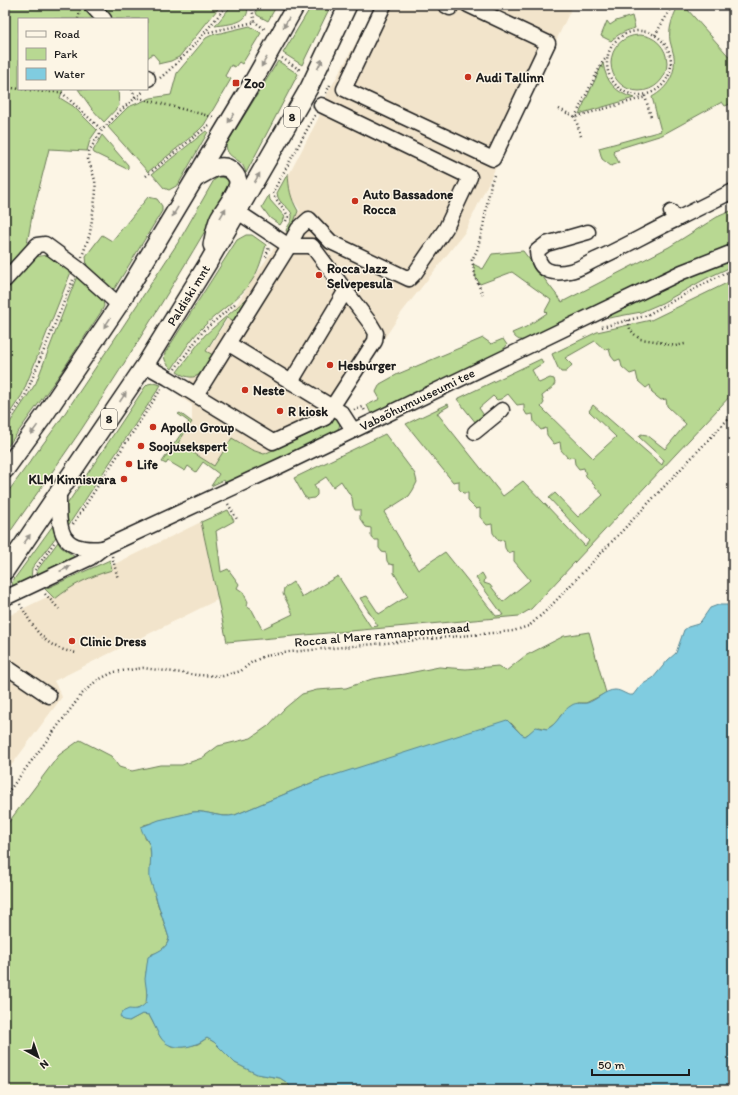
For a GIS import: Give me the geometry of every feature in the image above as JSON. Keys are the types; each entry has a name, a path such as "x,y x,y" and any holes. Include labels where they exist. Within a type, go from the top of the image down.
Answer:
{"main road":[{"path":"5,470 44,416 119,305 251,85 296,5"},
{"name":"Paldiski mnt","path":"5,571 145,365 208,263 309,88 348,5"},
{"path":"195,178 216,167 224,167 231,170 236,176 238,183 217,225 208,263"}],"street":[{"path":"91,5 103,18"},
{"path":"384,5 344,89 493,159 548,43 468,5"},
{"path":"445,5 450,8 452,5"},
{"path":"196,395 229,344 298,229 310,219 331,242 409,279 415,273 446,228 470,177 321,105"},
{"path":"588,232 546,244 537,251 540,264 546,270 555,273 571,271 605,256 673,216 733,191"},
{"path":"145,365 273,442 325,418 329,405 375,341 376,333 346,290 312,246 289,246 238,212"},
{"path":"5,280 37,245 45,244 79,269 119,305"},
{"name":"Vabaõhumuuseumi tee","path":"107,551 353,430 682,272 733,252"},
{"path":"291,382 346,290"},
{"path":"229,344 345,416 353,430"},
{"path":"475,432 502,410"},
{"path":"59,492 59,516 62,536 69,543 79,548 107,551"},
{"path":"11,599 40,588 90,558 107,551"},
{"path":"5,666 49,696"}],"path":[{"path":"149,81 175,66 227,5"},
{"path":"251,5 255,22"},
{"path":"655,35 673,5"},
{"path":"204,33 255,22 263,27"},
{"path":"559,109 576,117 646,96 653,93 665,83 671,68 670,53 662,40 655,35 640,31 625,34 613,44 609,50 607,58 608,74 616,87 630,94 646,96"},
{"path":"280,57 300,70"},
{"path":"581,136 576,117 603,61 607,58"},
{"path":"5,87 18,89"},
{"path":"28,90 61,92 102,130"},
{"path":"132,90 135,97"},
{"path":"5,425 25,396 74,276 79,269 90,233 96,192 95,180 88,159 89,151 102,130 141,90"},
{"path":"646,96 651,117"},
{"path":"135,97 213,117"},
{"path":"146,176 208,126 217,112"},
{"path":"484,295 476,279 472,260 477,250 494,175"},
{"path":"264,263 268,249"},
{"path":"59,609 34,579 35,569 56,541 68,531 168,378 198,336 239,301"},
{"path":"628,320 630,329 640,339 675,346 685,344"},
{"name":"Rocca al Mare rannapromenaad","path":"5,796 82,694 96,681 114,672 143,668 197,675 223,676 241,671 252,662 265,656 290,652 513,632 528,626 548,610 733,414"},
{"path":"226,501 238,522"},
{"path":"107,551 118,579"},
{"path":"11,599 46,641 68,651 77,653"}],"shaded area":[{"path":"377,5 573,5 465,232 402,312 325,427 226,474 177,443 192,421 192,405 179,396 247,288 300,210 283,186 318,119 325,98"},
{"path":"201,522 217,600 54,681 62,697 5,774 5,622 10,615"}],"green space":[{"path":"5,5 221,5 179,57 171,61 158,64 159,61 153,54 148,57 148,18 18,18 18,90 63,90 60,98 73,106 97,130 90,140 87,151 49,149 32,216 26,250 5,273"},
{"path":"232,5 247,5 248,11 246,16 238,22 215,26"},
{"path":"254,5 277,5 268,21 257,15"},
{"path":"312,5 331,5 302,65 283,53"},
{"path":"679,5 690,5 687,9 733,61 733,103 725,106 722,102 662,135 614,150 613,151 619,163 611,166 602,159 599,148 661,131 652,97 667,85 674,69 674,56 670,41 670,27"},
{"path":"632,16 635,28 616,36 611,41 601,36 607,21 610,25 616,21"},
{"path":"250,26 261,33 242,64 239,62 235,67 231,65 225,76 231,79 204,125 148,172 108,127 128,107 151,98 171,95 177,73 206,38 212,35"},
{"path":"633,35 645,35 655,39 663,47 667,57 667,69 663,79 655,87 645,91 633,91 623,87 615,79 611,69 611,57 615,47 623,39"},
{"path":"278,61 298,74 246,173 242,164 229,154 226,145"},
{"path":"603,63 604,70 613,86 622,93 634,98 579,114"},
{"path":"79,90 118,90 119,106 104,122 92,109"},
{"path":"206,131 208,132 178,185 169,190 164,188 152,174"},
{"path":"102,135 128,165 127,169 94,153 93,151"},
{"path":"288,173 290,193 298,211 289,232 286,231 292,219 292,215 282,203 277,193"},
{"path":"219,177 226,178 230,184 229,190 157,311 72,444 5,539 5,496 59,422 179,241 214,180"},
{"path":"269,195 270,200 285,217 280,225 270,218 262,207"},
{"path":"148,197 157,199 162,206 162,211 115,288 111,290 87,268 86,256 102,235 112,241"},
{"path":"733,210 733,244 673,270 526,340 518,339 512,333 526,327 547,313 545,311 551,300 512,272 480,284 476,278 473,264 483,269 492,254 523,251 562,302 669,247 717,217"},
{"path":"246,235 252,235 266,245 254,278 234,300 199,331 172,369 165,360 165,353 237,240"},
{"path":"47,255 71,272 22,395 5,420 5,287 34,257"},
{"path":"733,259 733,266 707,278 662,303 641,312 609,318 605,316 680,280"},
{"path":"77,276 80,276 103,301 104,306 60,374 5,450 5,430 36,383"},
{"path":"733,280 733,393 531,609 519,616 227,642 201,522 228,510 234,521 216,531 221,572 228,569 239,584 237,588 243,592 248,602 246,606 252,610 262,629 293,614 283,594 284,588 293,582 302,597 338,576 371,627 378,626 360,598 367,596 379,614 408,596 394,573 394,565 389,564 386,553 382,552 379,548 379,540 374,540 371,536 371,528 366,527 360,519 360,510 355,510 352,498 341,481 333,487 326,477 314,485 317,495 314,498 308,499 304,496 294,478 385,434 415,474 417,482 409,496 384,512 418,570 445,552 496,616 503,615 476,578 482,573 485,578 484,583 490,585 503,602 530,580 514,561 514,551 508,553 505,548 504,540 499,541 493,533 492,524 487,525 480,517 480,508 476,509 468,501 468,493 463,493 459,489 459,481 453,482 406,424 448,404 449,406 437,413 503,496 523,481 585,546 589,541 549,498 555,493 578,517 603,495 586,476 584,468 579,469 575,464 574,457 568,458 561,450 560,442 554,444 547,435 546,428 541,430 534,422 533,414 527,415 524,410 524,404 517,405 508,394 497,400 493,396 479,408 485,417 476,423 457,399 541,359 543,363 532,370 539,383 550,378 554,379 555,383 553,387 542,396 544,403 541,407 593,458 616,437 589,411 593,405 662,465 664,460 639,437 641,434 647,435 665,449 686,424 667,406 666,399 661,400 652,393 650,385 646,388 638,381 636,372 630,374 622,367 620,359 615,361 611,356 609,349 605,350 595,341 565,358 572,365 566,372 561,372 552,354 597,332 651,320"},
{"path":"252,294 234,321 227,317 206,351 213,355 203,371 195,377 184,376 177,372 205,335"},
{"path":"483,338 491,344 503,339 507,345 502,351 371,414 367,405 380,399 376,392 380,384 398,374"},
{"path":"153,383 161,385 66,529 66,506 145,387 148,384"},
{"path":"180,413 192,422 178,443 214,466 232,438 252,450 264,454 325,427 331,417 334,416 339,421 340,425 336,431 226,484 224,480 211,486 219,474 203,462 196,472 188,466 185,471 168,461 166,464 162,462 189,422 178,414"},
{"path":"54,524 56,537 32,568 31,580 13,587 12,582"},
{"path":"58,542 61,547 75,557 37,578 36,572"},
{"path":"110,560 112,570 97,575 68,589 55,599 45,589"},
{"path":"589,632 606,693 586,703 578,703 561,715 556,723 547,729 539,727 525,736 521,734 511,723 316,781 235,815 224,816 203,812 193,812 144,825 145,838 150,845 150,867 156,899 169,938 163,949 152,954 146,972 147,1000 145,1004 135,1010 129,1021 142,1014 149,1015 161,1038 171,1046 184,1047 198,1044 207,1038 214,1042 235,1063 257,1074 280,1078 294,1090 5,1090 5,827 59,755 80,740 111,756 119,767 132,771 160,765 182,765 202,758 218,746 251,738 268,726 285,708 302,694 317,690 346,688 372,679 439,667 466,669 498,666 506,671 525,656 564,636"}],"water":[{"path":"733,601 733,1090 294,1090 280,1078 257,1074 235,1063 214,1042 207,1038 192,1046 172,1046 164,1042 161,1038 149,1015 142,1014 129,1021 123,1020 120,1016 122,1012 129,1009 138,1009 146,1003 147,994 145,979 148,957 164,948 169,938 150,879 150,847 141,827 159,820 193,812 203,812 224,816 235,815 316,781 507,720 525,736 536,727 547,729 551,727 568,708 574,704 587,703 611,690 617,690 628,695 633,695 640,686 653,678 676,653 684,630 698,624 710,608 718,605 729,605"}],"place":[{"name":"Audi Tallinn","path":"468,77"},
{"name":"Zoo","path":"236,83"},
{"name":"Auto Bassadone Rocca","path":"355,201"},
{"name":"Rocca Jazz Selvepesula","path":"319,275"},
{"name":"Hesburger","path":"330,365"},
{"name":"Neste","path":"245,390"},
{"name":"R kiosk","path":"280,411"},
{"name":"Apollo Group","path":"153,427"},
{"name":"Soojusekspert","path":"141,446"},
{"name":"Life","path":"129,464"},
{"name":"KLM Kinnisvara","path":"124,479"},
{"name":"Clinic Dress","path":"72,641"}]}
